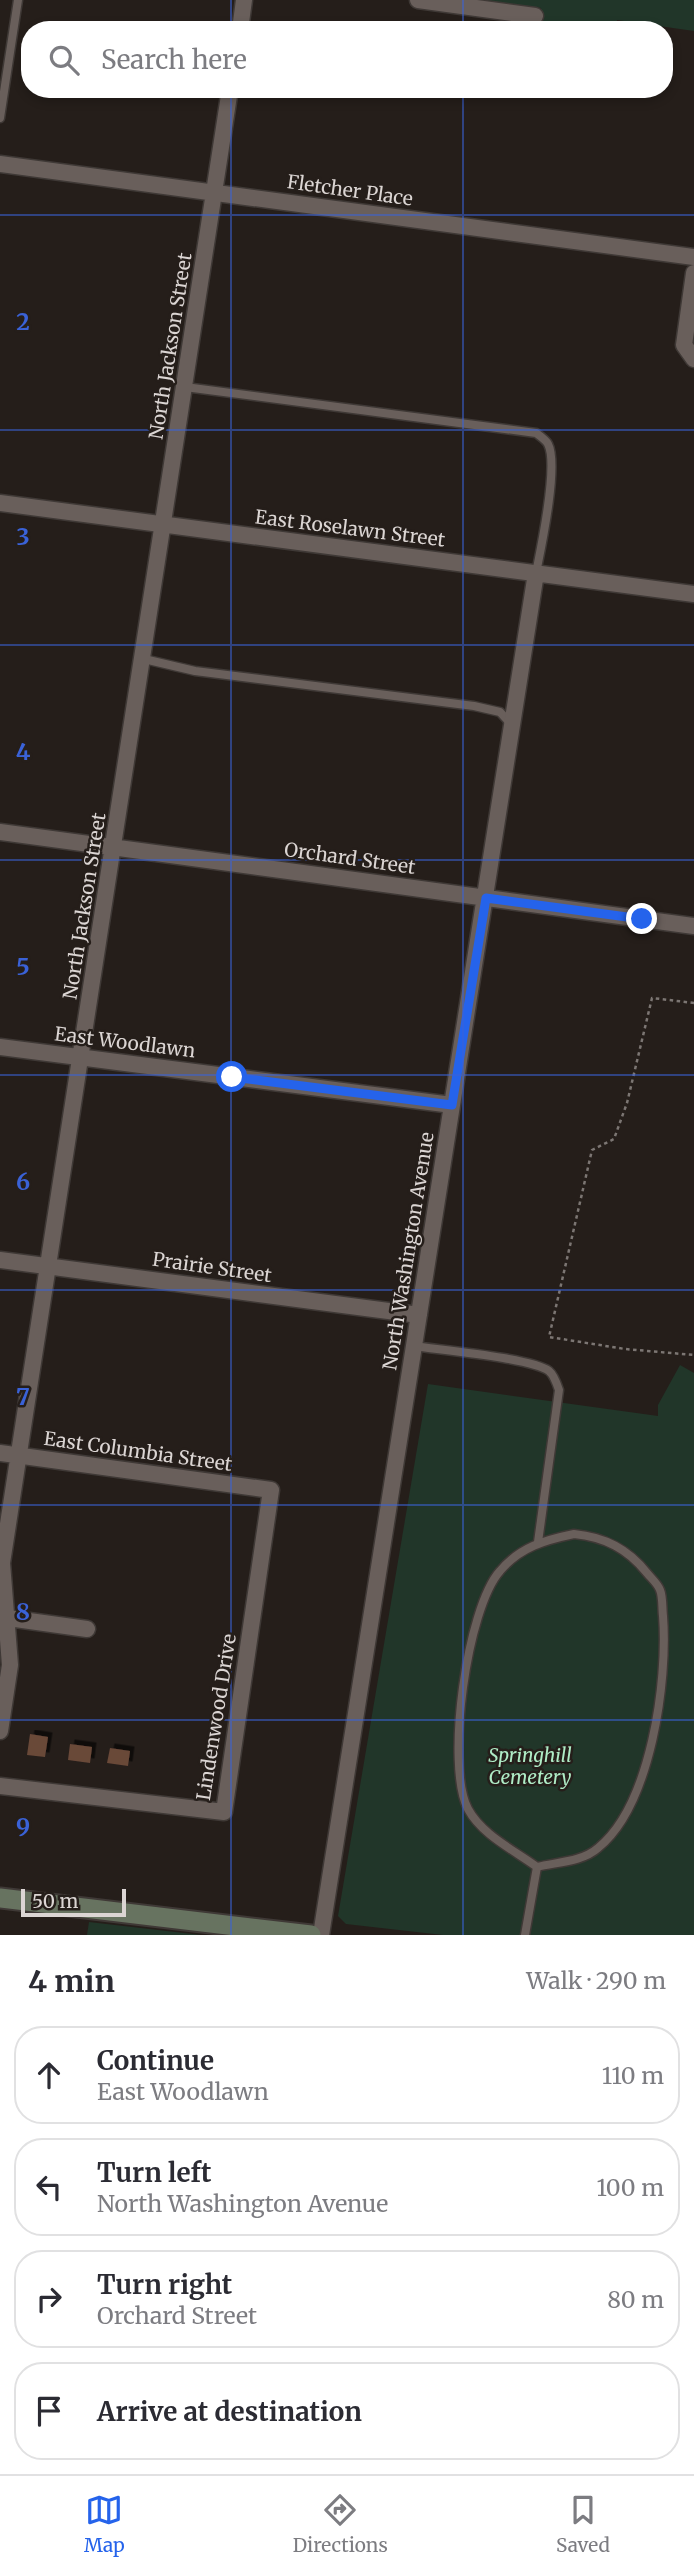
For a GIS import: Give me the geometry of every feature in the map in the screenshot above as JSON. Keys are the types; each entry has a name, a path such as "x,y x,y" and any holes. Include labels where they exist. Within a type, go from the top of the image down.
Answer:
{"main road":[{"path":"0,1898 312,1935"}],"street":[{"path":"241,21 244,0"},
{"path":"418,0 535,16"},
{"name":"North Jackson Street","path":"0,1731 9,1665 3,1617 2,1563 80,1058 116,848 229,98"},
{"name":"Fletcher Place","path":"0,164 694,257"},
{"path":"694,273 684,345 694,359"},
{"name":"East Roselawn Street","path":"0,503 694,594"},
{"name":"North Washington Avenue","path":"321,1935 536,573"},
{"name":"Orchard Street","path":"0,832 694,926"},
{"name":"East Woodlawn","path":"0,1047 452,1105"},
{"name":"Prairie Street","path":"0,1260 419,1315"},
{"name":"East Columbia Street","path":"0,1453 271,1490"},
{"name":"Lindenwood Drive","path":"0,1786 224,1812 271,1490"},
{"path":"3,1617 87,1629"}],"lane":[{"path":"0,118 18,0"},
{"path":"185,387 536,433 548,443 551,461 548,504 536,573"},
{"path":"144,659 195,671 474,706 500,712 512,725"},
{"path":"414,1346 527,1364 548,1371 555,1380 559,1390 538,1542"},
{"path":"574,1534 590,1535 632,1554 660,1590 664,1630 662,1678 645,1765 632,1800 598,1849 583,1858 537,1867 477,1824 466,1806 461,1784 458,1739 467,1663 482,1602 498,1573 512,1559 538,1542 574,1534"},
{"path":"525,1935 537,1867"}],"path":[{"path":"694,1003 652,998 627,1102 614,1139 592,1150 549,1337 625,1349 694,1355"}],"green space":[{"path":"480,0 694,0 694,31 673,28 673,21 539,21 541,8"},
{"name":"Springhill Cemetery","path":"680,1365 694,1373 694,1935 443,1935 346,1924 338,1916 428,1384 658,1416 658,1405"},
{"path":"89,1922 201,1935 87,1935"}],"building":[{"path":"30,1734 48,1737 45,1757 27,1755"},
{"path":"70,1744 92,1747 90,1763 68,1760"},
{"path":"110,1748 130,1751 128,1766 107,1763"}],"route":[{"path":"232,1077 452,1105 486,898 642,919"}]}
